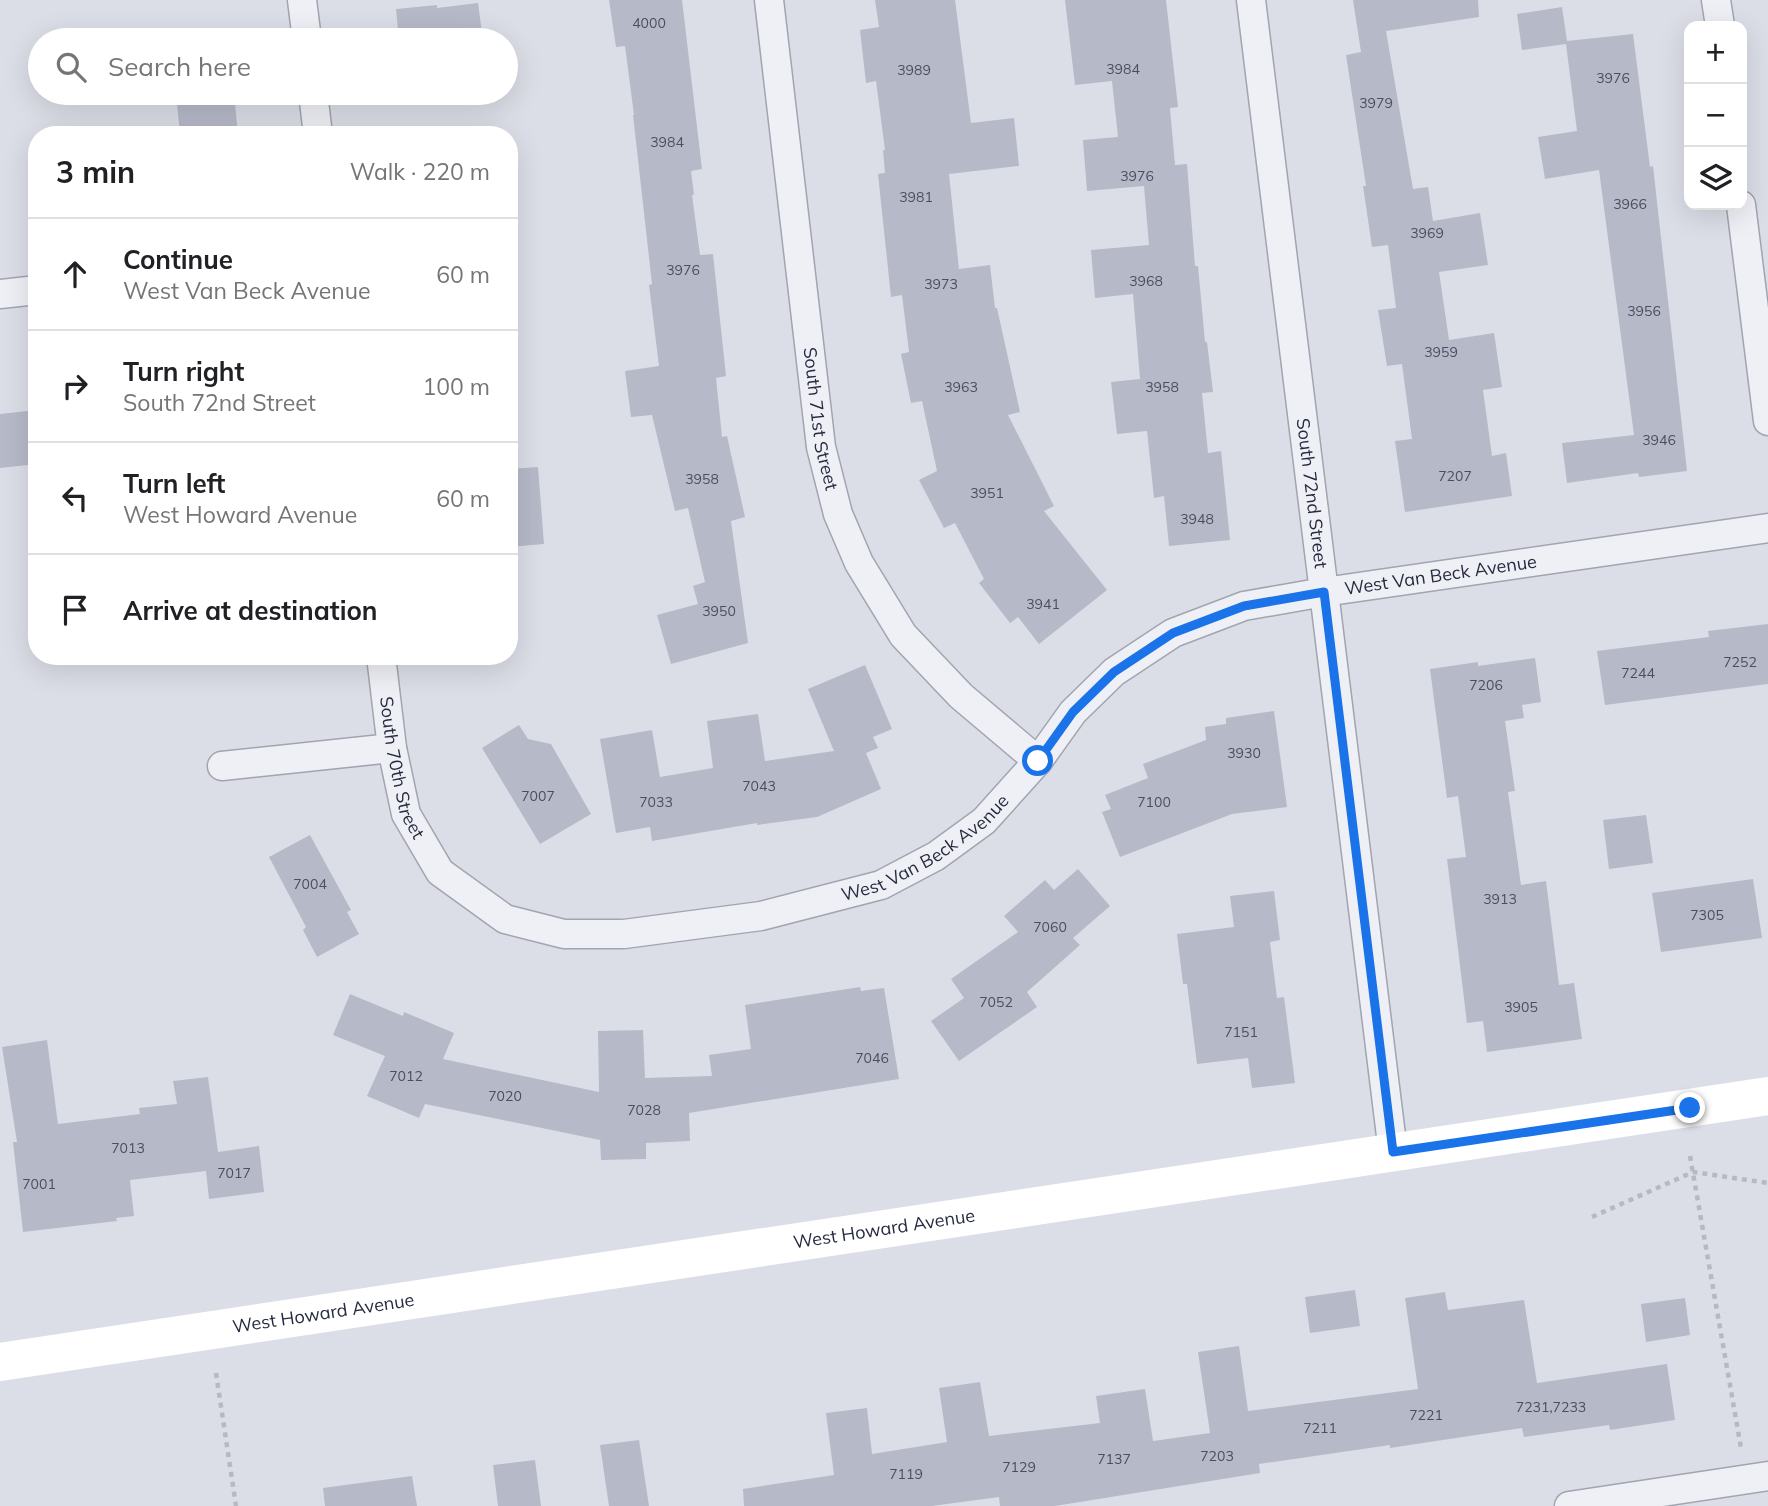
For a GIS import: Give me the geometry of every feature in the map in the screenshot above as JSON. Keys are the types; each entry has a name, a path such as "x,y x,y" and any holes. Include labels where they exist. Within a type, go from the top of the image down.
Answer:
{"street":[{"path":"302,0 306,28"},
{"name":"South 71st Street","path":"769,0 821,447 838,514 859,563 904,635 961,696 1038,761"},
{"name":"South 72nd Street","path":"1251,0 1393,1152"},
{"path":"1716,0 1719,21"},
{"path":"314,105 317,126"},
{"path":"1742,210 1768,421"},
{"path":"0,293 28,290"},
{"name":"West Van Beck Avenue","path":"440,872 505,919 564,934 624,934 761,916 881,885 936,856 984,821 1038,761 1073,712 1114,672 1173,633 1244,606 1768,528"},
{"name":"South 70th Street","path":"382,665 392,748 406,814 440,872"},
{"path":"222,766 392,748"},
{"name":"West Howard Avenue","path":"0,1362 1768,1096"},
{"path":"1569,1506 1768,1476"}],"path":[{"path":"1690,1156 1742,1455"},
{"path":"1592,1217 1693,1172 1768,1183"},
{"path":"216,1373 236,1506"}],"building":[{"path":"609,0 682,0 702,169 691,171 692,195 700,255 713,254 726,376 716,378 722,437 727,436 745,517 731,521 748,643 671,664 657,615 698,604 693,586 705,582 688,508 675,511 652,415 631,417 625,371 659,366 625,46 616,47"},
{"path":"875,0 955,0 971,123 1014,118 1019,166 949,174 959,269 990,265 995,308 1020,412 1008,415 1054,506 1044,511 1107,590 1039,644 1018,617 1010,623 979,583 984,579 955,523 944,528 919,480 937,471 922,401 911,403 901,354 909,352 902,295 891,297 878,174 885,173 885,150 876,81 866,83 860,30 879,27"},
{"path":"1065,0 1166,0 1178,107 1170,108 1175,165 1187,164 1195,266 1198,266 1213,392 1202,393 1208,453 1221,451 1230,540 1169,546 1164,496 1154,498 1147,431 1117,434 1111,382 1140,379 1133,294 1095,298 1091,250 1149,245 1144,186 1087,191 1083,140 1118,137 1112,81 1075,85"},
{"path":"1353,0 1478,0 1479,17 1386,31 1413,189 1428,187 1433,221 1480,213 1488,265 1439,272 1449,340 1494,333 1502,387 1483,390 1492,456 1506,453 1512,496 1405,512 1395,441 1412,439 1402,364 1387,366 1378,310 1396,308 1388,245 1372,247 1363,186 1366,186 1346,55 1361,52"},
{"path":"478,3 481,28 398,28 396,9 437,5 437,8"},
{"path":"1562,7 1567,41 1633,34 1650,167 1653,166 1687,471 1639,477 1638,473 1567,483 1562,443 1634,435 1599,170 1545,179 1538,137 1577,131 1566,44 1522,50 1517,14"},
{"path":"177,105 235,105 237,126 179,126"},
{"path":"28,411 28,465 0,468 0,414"},
{"path":"538,467 544,544 518,546 518,468"},
{"path":"1768,624 1768,684 1605,705 1597,651 1709,637 1708,631"},
{"path":"1535,658 1541,702 1522,705 1524,718 1505,721 1515,791 1508,792 1521,885 1546,881 1559,985 1574,983 1582,1039 1487,1052 1483,1021 1467,1023 1447,859 1466,857 1458,796 1447,798 1430,669"},
{"path":"865,665 892,729 873,737 878,748 866,753 881,789 817,817 757,823 652,841 650,827 616,833 600,739 652,730 660,777 713,768 707,721 758,714 765,761 834,751 808,689"},
{"path":"1274,711 1287,807 1232,814 1120,857 1102,812 1111,809 1105,795 1148,778 1143,764 1206,740 1205,727 1226,724 1226,718"},
{"path":"519,725 528,739 551,744 591,814 540,844 482,748"},
{"path":"1646,815 1653,863 1609,869 1603,820"},
{"path":"310,835 351,910 347,912 359,934 317,957 303,930 306,927 269,857"},
{"path":"1078,869 1110,906 1073,938 1080,945 1027,992 1037,1007 959,1061 931,1021 964,998 951,979 1018,932 1004,916 1045,880 1054,890"},
{"path":"1753,879 1762,938 1661,952 1652,893"},
{"path":"1274,891 1280,940 1270,942 1277,998 1284,997 1295,1083 1252,1088 1248,1058 1197,1064 1187,984 1183,984 1177,934 1234,927 1230,896"},
{"path":"860,987 861,991 884,988 899,1079 689,1113 690,1141 646,1143 646,1159 601,1160 600,1140 425,1104 419,1118 367,1096 385,1056 333,1035 350,994 403,1016 404,1012 454,1033 443,1059 599,1092 598,1031 643,1030 645,1078 712,1076 709,1055 751,1049 745,1005"},
{"path":"47,1040 58,1124 140,1114 139,1108 177,1104 173,1081 208,1077 218,1152 259,1146 264,1192 209,1199 206,1171 130,1180 134,1216 116,1218 117,1221 23,1232 13,1142 17,1142 2,1047"},
{"path":"1355,1290 1360,1326 1310,1333 1305,1297"},
{"path":"1445,1292 1448,1310 1524,1300 1537,1383 1667,1364 1675,1420 1610,1430 1609,1425 1524,1437 1522,1428 1390,1448 1390,1445 1259,1464 1260,1473 1055,1506 1000,1506 999,1497 932,1506 744,1506 743,1489 834,1475 826,1413 867,1408 872,1454 947,1442 939,1388 980,1382 989,1436 1100,1423 1096,1396 1145,1389 1153,1441 1210,1433 1198,1352 1239,1346 1248,1411 1418,1389 1405,1298"},
{"path":"1685,1298 1690,1335 1646,1342 1641,1304"},
{"path":"639,1440 649,1506 609,1506 600,1445"},
{"path":"535,1460 541,1506 498,1506 493,1465"},
{"path":"412,1476 417,1506 325,1506 323,1488"}],"route":[{"path":"1038,761 1073,712 1114,672 1173,633 1244,606 1324,592 1393,1152 1690,1108"}]}
